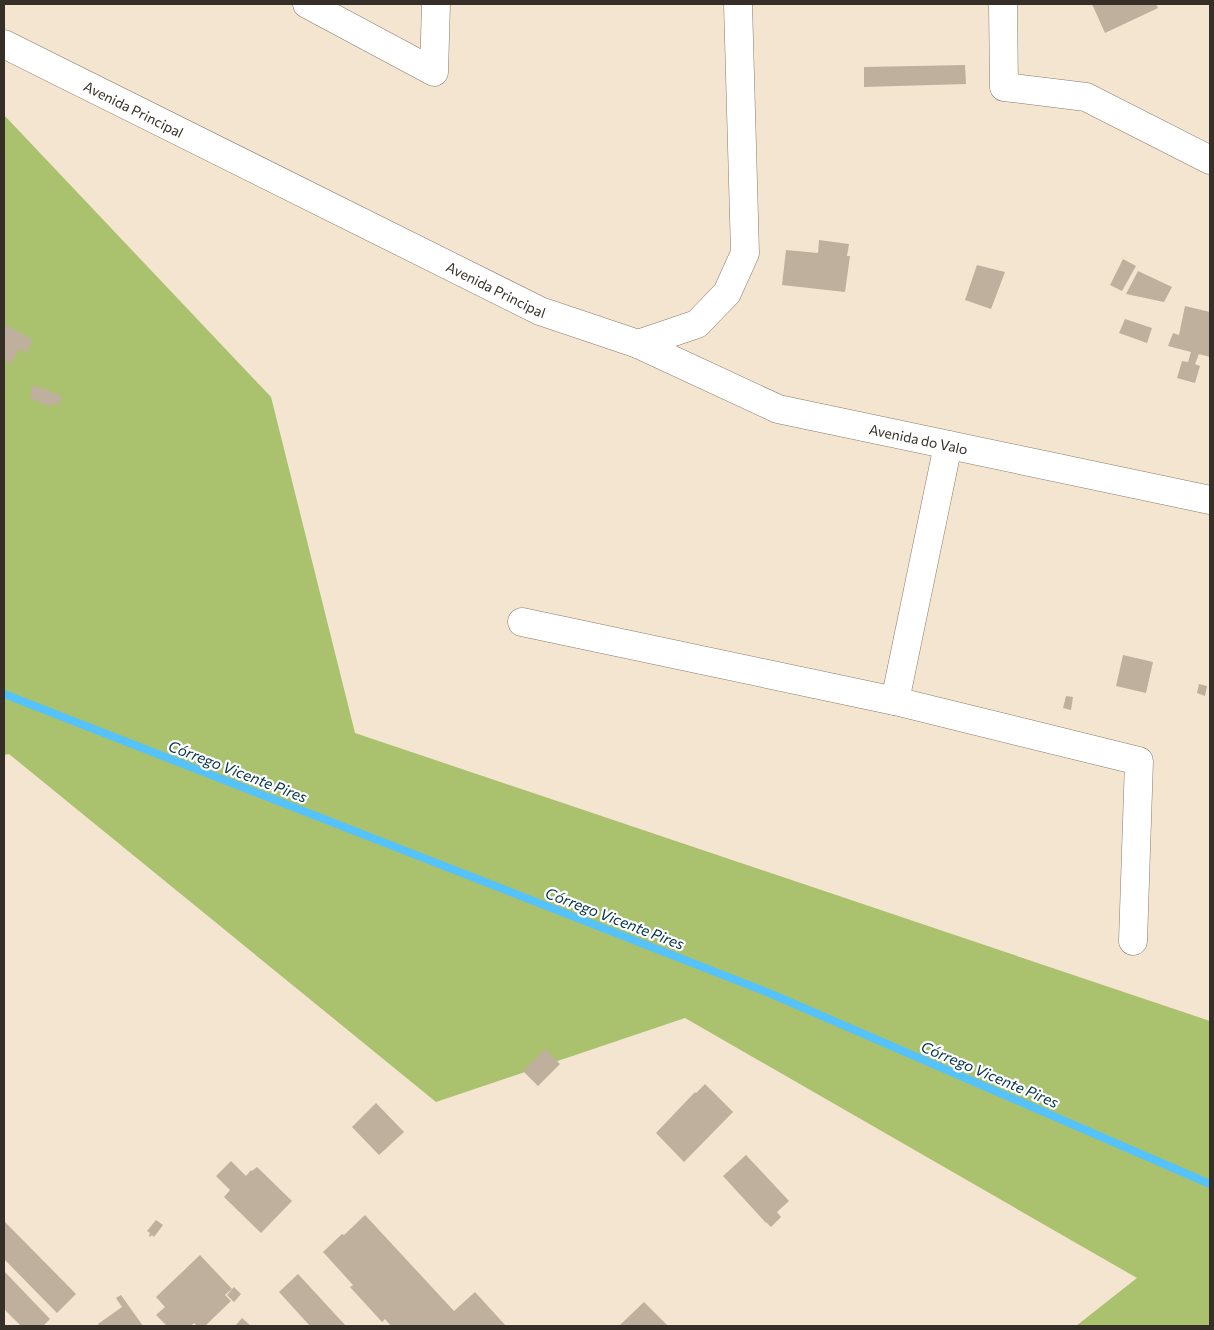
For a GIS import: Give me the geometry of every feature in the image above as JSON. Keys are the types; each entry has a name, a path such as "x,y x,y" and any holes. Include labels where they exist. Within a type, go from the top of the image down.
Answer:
{"street":[{"path":"307,4 434,72 436,4"},
{"path":"638,344 697,324 727,293 745,253 738,4"},
{"path":"1003,4 1004,87 1086,97 1210,160"},
{"name":"Avenida Principal","path":"4,44 540,311 638,344"},
{"name":"Avenida do Valo","path":"638,344 778,409 1210,500"},
{"path":"895,701 948,445"},
{"path":"522,622 895,701 1139,761 1132,941"}],"green space":[{"path":"4,115 271,397 355,733 1210,1021 1210,1326 1076,1326 1137,1278 685,1018 436,1102 9,754 4,755"}],"building":[{"path":"1092,4 1156,4 1158,8 1105,33"},
{"path":"965,65 966,84 864,87 864,67"},
{"path":"819,240 849,244 847,256 850,256 845,292 782,285 786,250 818,253"},
{"path":"1123,259 1136,266 1122,291 1110,285"},
{"path":"977,265 1005,272 991,309 965,300"},
{"path":"1138,271 1172,287 1164,302 1126,294"},
{"path":"1185,306 1210,312 1210,357 1199,354 1195,364 1200,366 1195,383 1177,378 1182,361 1188,362 1191,352 1168,346 1173,333 1179,335"},
{"path":"1125,319 1152,328 1147,343 1119,333"},
{"path":"4,324 33,340 26,353 19,349 11,364 4,360"},
{"path":"33,385 62,396 59,405 53,403 52,407 30,399"},
{"path":"1123,655 1153,662 1146,693 1116,686"},
{"path":"1199,684 1207,686 1205,696 1197,693"},
{"path":"1066,696 1073,697 1071,710 1063,708"},
{"path":"545,1049 560,1064 538,1086 523,1071"},
{"path":"705,1084 733,1112 684,1162 656,1133"},
{"path":"376,1103 404,1132 379,1155 352,1127"},
{"path":"746,1155 789,1201 777,1212 781,1217 771,1227 723,1176"},
{"path":"231,1161 246,1176 257,1167 292,1201 261,1233 224,1197 230,1190 216,1176"},
{"path":"365,1215 454,1311 475,1292 506,1326 391,1326 385,1319 382,1322 350,1287 353,1285 323,1252"},
{"path":"156,1220 163,1225 154,1237 152,1235 150,1237 150,1233 147,1231"},
{"path":"4,1221 76,1294 57,1313 4,1259"},
{"path":"200,1255 232,1289 225,1295 231,1301 205,1326 197,1326 194,1323 191,1326 167,1326 156,1315 165,1307 156,1297"},
{"path":"4,1271 50,1319 43,1326 21,1326 4,1309"},
{"path":"298,1274 346,1326 310,1326 279,1292"},
{"path":"234,1287 241,1294 234,1302 227,1295"},
{"path":"121,1295 143,1326 99,1326 98,1324 122,1307 116,1298"},
{"path":"644,1302 668,1326 619,1326"},
{"path":"242,1318 251,1326 235,1326"}],"waterway":[{"name":"Córrego Vicente Pires","path":"4,694 769,993 1210,1184"}]}
